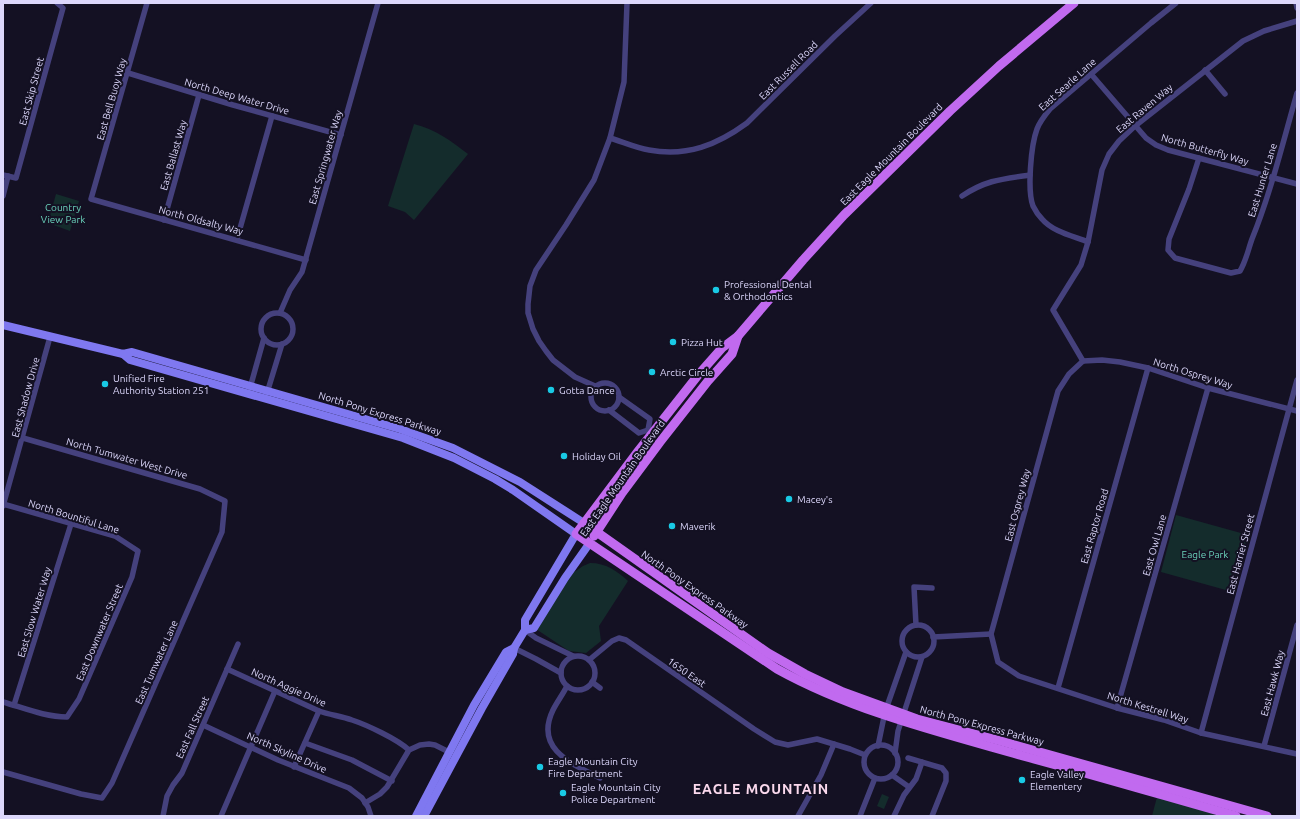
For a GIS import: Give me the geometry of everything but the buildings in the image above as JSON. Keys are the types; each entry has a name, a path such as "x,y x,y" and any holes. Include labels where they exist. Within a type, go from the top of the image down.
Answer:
{"main road":[{"name":"East Eagle Mountain Boulevard","path":"424,816 513,654 514,648 524,630 525,620 576,534 650,432 698,374 722,348 738,336 844,215 902,157 999,66 1074,3"},
{"name":"North Pony Express Parkway","path":"3,325 123,354 130,360 400,429 453,448 520,482 584,523 768,653 805,674 886,711"},
{"name":"East Eagle Mountain Boulevard","path":"524,630 534,628 565,578 622,493 694,398 732,354 738,336"},
{"name":"North Pony Express Parkway","path":"267,395 403,438 454,458 501,483 589,544 777,669 804,684 836,698 886,711 936,732 1236,816"},
{"name":"East Eagle Mountain Boulevard","path":"416,816 474,705 506,652 514,648"},
{"name":"North Pony Express Parkway","path":"903,717 1004,742 1267,816"}],"street":[{"name":"East Skip Street","path":"6,175 16,178 63,8 57,3"},
{"name":"East Bell Buoy Way","path":"91,199 148,3"},
{"name":"East Springwater Way","path":"280,313 290,290 302,272 306,260 378,3"},
{"path":"595,386 575,377 546,352 536,335 528,313 530,292 536,270 594,180 610,138 624,82 627,3"},
{"name":"East Russell Road","path":"610,138 648,150 675,153 713,144 747,123 834,36 871,3"},
{"name":"East Searle Lane","path":"1088,242 1051,227 1042,219 1033,206 1030,190 1030,175 1036,131 1042,119 1050,109 1176,3"},
{"path":"1296,3 1297,8"},
{"name":"East Raven Way","path":"1083,361 1053,310 1081,265 1088,242 1102,170 1109,154 1116,145 1136,126 1243,41 1264,31 1297,21"},
{"path":"1205,70 1225,94"},
{"name":"North Deep Water Drive","path":"128,73 199,95 341,135"},
{"name":"North Butterfly Way","path":"1091,74 1146,138 1156,145 1297,184"},
{"name":"East Hunter Lane","path":"1199,158 1189,189 1169,239 1168,250 1175,258 1231,273 1240,271 1245,263 1247,252 1262,214 1297,93"},
{"name":"East Ballast Way","path":"164,220 199,95"},
{"path":"237,239 272,116"},
{"path":"3,196 6,175"},
{"path":"962,196 989,182 1002,178 1030,175"},
{"name":"North Oldsalty Way","path":"91,199 237,239 306,260"},
{"path":"249,390 264,338 261,328 263,321 271,314 280,313 286,315 290,319 293,325 292,335 288,340 282,344 272,344 264,338"},
{"name":"East Shadow Drive","path":"3,505 23,438 50,337"},
{"path":"267,395 282,344"},
{"name":"North Osprey Way","path":"1083,361 1108,360 1148,368 1208,388 1297,411"},
{"name":"East Osprey Way","path":"998,662 991,634 1058,391 1069,374 1083,361"},
{"name":"East Raptor Road","path":"1058,688 1148,368"},
{"name":"East Harrier Street","path":"1201,733 1297,380"},
{"path":"620,397 616,406 609,410 601,410 595,407 592,403 591,396 595,386 600,383 609,383 617,389 620,397 650,419 650,432 660,442"},
{"name":"East Owl Lane","path":"1117,708 1208,388"},
{"path":"609,410 639,433 650,432"},
{"name":"North Tumwater West Drive","path":"23,438 200,489 225,500"},
{"name":"East Tumwater Lane","path":"3,772 81,794 102,798 115,776 222,532 225,500"},
{"name":"North Bountiful Lane","path":"3,505 115,536 138,551"},
{"name":"East Slow Water Way","path":"14,705 71,524"},
{"name":"East Downwater Street","path":"14,705 58,717 67,717 79,699 132,577 138,551"},
{"path":"916,625 914,587 932,588"},
{"path":"916,625 923,625 928,629 933,637 932,649 922,656 912,656 906,652 902,646 902,636 907,629 916,625"},
{"name":"East Hawk Way","path":"1264,746 1297,625"},
{"path":"524,630 536,638 573,656 581,656 589,660 594,670 592,682 584,689 572,689 567,686 562,678 561,673 564,662 573,656"},
{"path":"933,637 991,634"},
{"name":"1650 East","path":"589,660 612,641 620,638 626,640 743,722 775,742 788,745 817,739 850,749 865,756"},
{"name":"East Fall Street","path":"163,816 167,796 182,773 238,644"},
{"path":"514,648 561,673"},
{"path":"878,746 886,711 906,652"},
{"path":"895,753 887,747 878,746 870,749 865,756 864,766 875,778 884,778 892,775 897,767 898,762 895,753 903,717 922,656"},
{"name":"North Kestrell Way","path":"998,662 1020,676 1117,708 1164,720 1201,733 1297,754"},
{"name":"North Aggie Drive","path":"228,668 319,711 354,720 398,741 409,750"},
{"path":"592,682 600,688"},
{"path":"567,686 552,710 548,728 550,741 553,748 572,765 600,778"},
{"path":"221,816 275,691"},
{"path":"3,702 14,705"},
{"path":"294,767 319,711"},
{"name":"North Skyline Drive","path":"203,725 294,767 349,788 363,801"},
{"path":"305,743 352,760 392,781"},
{"path":"371,816 363,801 380,794 392,781 409,750 420,745 429,744 435,745 449,752"},
{"path":"798,816 821,775 834,744"},
{"path":"908,758 942,768 946,773 946,781 932,816"},
{"path":"894,816 904,795 916,779 922,762"},
{"path":"892,775 910,787"},
{"path":"860,816 875,778"}],"green space":[{"path":"414,124 436,132 468,154 414,220 405,212 388,206"},
{"name":"Country View Park","path":"56,194 79,201 70,231 48,223"},
{"name":"Eagle Park","path":"1176,515 1248,535 1233,592 1161,572"},
{"path":"590,563 601,564 611,568 628,581 599,626 601,641 586,653 569,651 536,629 573,573"},
{"path":"882,794 889,797 884,809 877,806"},
{"path":"1157,797 1221,816 1152,816"}],"place":[{"name":"Professional Dental & Orthodontics","path":"716,290"},
{"name":"Pizza Hut","path":"673,342"},
{"name":"Arctic Circle","path":"652,372"},
{"name":"Unified Fire Authority Station 251","path":"105,384"},
{"name":"Gotta Dance","path":"551,390"},
{"name":"Holiday Oil","path":"564,456"},
{"name":"Macey's","path":"789,499"},
{"name":"Maverik","path":"672,526"},
{"name":"Eagle Mountain City Fire Department","path":"540,767"},
{"name":"Eagle Valley Elementery","path":"1022,780"},
{"name":"Eagle Mountain City Police Department","path":"563,793"}],"district":[{"name":"EAGLE MOUNTAIN","path":"761,789"}]}
